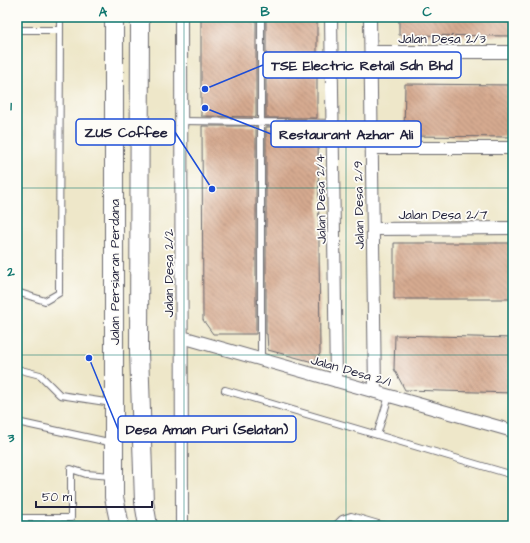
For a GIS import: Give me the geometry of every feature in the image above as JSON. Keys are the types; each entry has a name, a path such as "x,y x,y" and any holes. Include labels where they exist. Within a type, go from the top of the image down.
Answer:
{"main road":[{"name":"Jalan Persiaran Perdana","path":"114,17 114,498 120,526"},
{"name":"Jalan Persiaran Perdana","path":"140,17 139,351 144,502 148,526"},
{"path":"107,526 111,517 114,498"}],"street":[{"name":"Jalan Desa 2/2","path":"181,17 182,525"},
{"name":"Jalan Desa 2/4","path":"331,17 336,381"},
{"name":"Jalan Desa 2/9","path":"370,17 375,392"},
{"name":"Jalan Desa 2/3","path":"371,52 513,52"},
{"path":"372,148 513,148"},
{"name":"Jalan Desa 2/7","path":"373,229 513,228"},
{"name":"Jalan Desa 2/1","path":"182,337 513,431"}],"lane":[{"path":"17,292 45,301 59,293 60,17"},
{"path":"260,17 261,359"},
{"path":"17,30 60,30"},
{"path":"181,121 333,123"},
{"path":"17,369 40,375 60,395 114,403"},
{"path":"225,390 513,474"},
{"path":"377,435 388,396"},
{"path":"17,422 114,443"},
{"path":"17,518 71,518 71,469 86,474 114,476"},
{"path":"335,526 342,519 350,516 385,526"}],"building":[{"path":"201,17 256,17 256,117 201,116"},
{"path":"266,17 317,17 317,118 266,118"},
{"path":"399,17 513,17 513,36 399,35"},
{"path":"405,84 513,85 513,137 404,136"},
{"path":"202,126 256,126 256,334 213,334 203,320"},
{"path":"266,127 317,127 318,130 320,354 313,362 268,350 266,334"},
{"path":"394,243 513,243 513,299 394,299"},
{"path":"395,335 513,338 513,393 405,390 394,369"}],"place":[{"name":"TSE Electric Retail Sdn Bhd","path":"205,89"},
{"name":"Restaurant Azhar Ali","path":"205,108"},
{"name":"ZUS Coffee","path":"212,189"},
{"name":"Desa Aman Puri (Selatan)","path":"89,358"}]}
